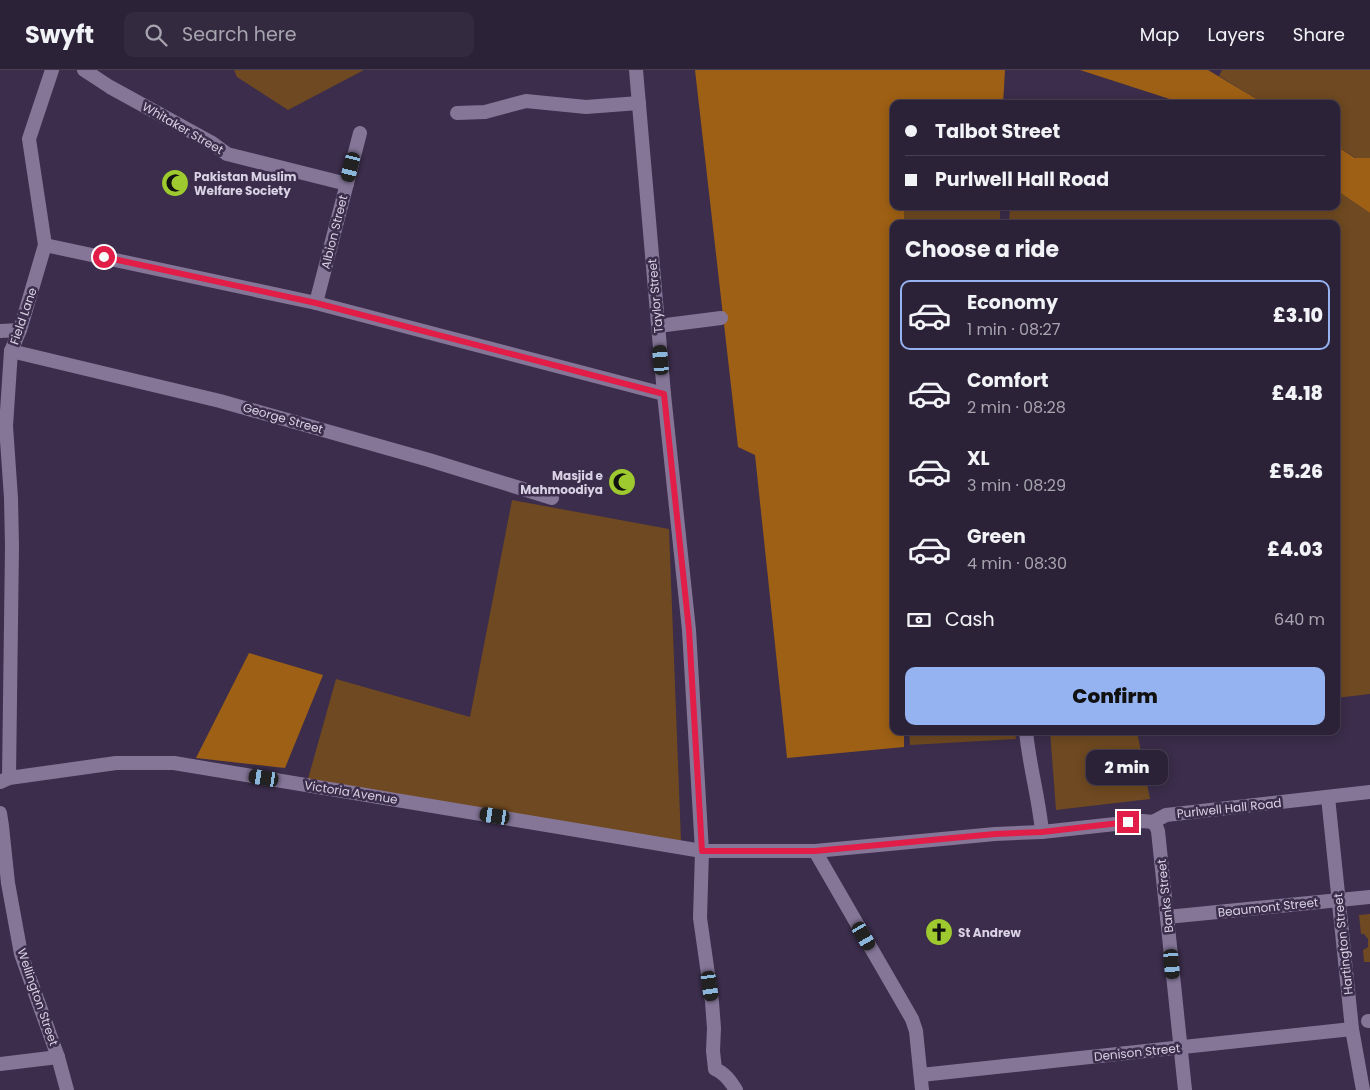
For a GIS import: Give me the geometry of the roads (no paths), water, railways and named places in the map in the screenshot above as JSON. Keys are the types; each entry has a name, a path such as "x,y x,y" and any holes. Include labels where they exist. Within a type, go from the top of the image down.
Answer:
{"street":[{"name":"Field Lane","path":"4,780 6,426 11,351 20,330 45,245 29,139 52,70"},
{"name":"Whitaker Street","path":"84,70 110,87 212,143 226,154 347,184"},
{"name":"Taylor Street","path":"636,70 664,394 689,630 702,851 700,918 712,1002 713,1051 715,1069 731,1081 736,1090"},
{"path":"457,113 485,112 526,101 586,107 639,103"},
{"name":"Albion Street","path":"316,303 360,133"},
{"path":"45,245 316,303 664,394"},
{"path":"658,326 721,318"},
{"path":"0,330 20,330"},
{"name":"George Street","path":"11,351 220,400 429,460 552,498"},
{"path":"1026,735 1042,832"},
{"name":"Victoria Avenue","path":"4,780 116,763 174,763 702,851"},
{"name":"Purlwell Hall Road","path":"702,851 815,851 995,834 1042,832 1143,820 1153,822 1166,815 1370,792"},
{"name":"Hartington Street","path":"1328,797 1352,1029 1363,1090"},
{"name":"Wellington Street","path":"0,813 2,848 21,954 58,1057 67,1090"},
{"name":"Banks Street","path":"1153,822 1158,831 1185,1090"},
{"path":"815,851 912,1019 916,1031 922,1090"},
{"name":"Beaumont Street","path":"1167,918 1370,897"},
{"name":"Denison Street","path":"921,1075 1352,1029"},
{"path":"0,1064 58,1057"}],"place":[{"name":"Pakistan Muslim Welfare Society","path":"175,183"},
{"name":"Masjid e Mahmoodiya","path":"622,482"},
{"name":"St Andrew","path":"939,932"}]}
